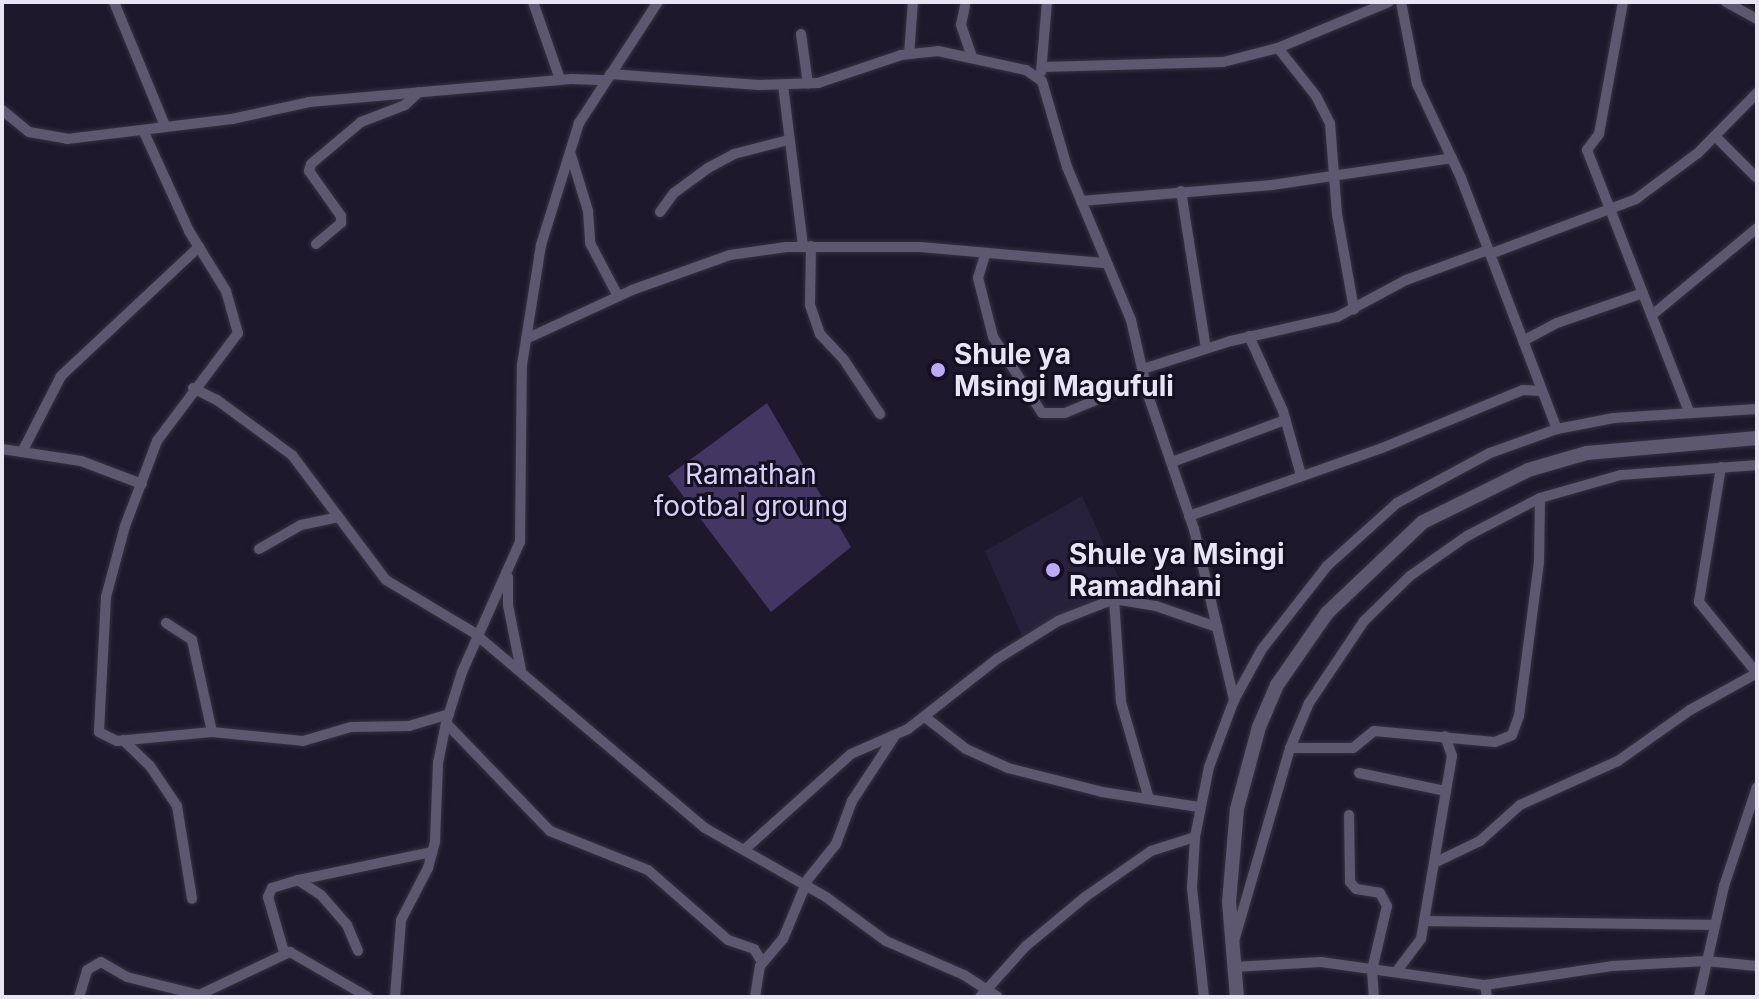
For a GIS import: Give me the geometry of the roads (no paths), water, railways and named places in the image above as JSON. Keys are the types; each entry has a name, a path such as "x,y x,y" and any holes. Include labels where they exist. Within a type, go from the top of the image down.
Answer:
{"main road":[{"path":"1237,997 1229,854 1259,727 1291,663 1358,579 1423,522 1528,470 1587,453 1757,438"}],"street":[{"path":"114,2 165,126"},
{"path":"533,2 560,79"},
{"path":"395,997 398,930 432,852 448,719 462,672 481,638 508,573 524,510 520,388 541,245 569,151 608,77 658,2"},
{"path":"909,54 913,2"},
{"path":"1047,2 1039,79 1103,263 1131,320 1144,374 1189,516 1234,700"},
{"path":"1042,67 1223,62 1278,48 1389,2"},
{"path":"1401,2 1417,84 1452,158 1557,429"},
{"path":"1623,2 1599,134 1587,145 1608,213 1689,411"},
{"path":"1726,2 1757,19"},
{"path":"965,6 961,25 972,57"},
{"path":"801,34 808,84"},
{"path":"1278,48 1326,112 1354,309"},
{"path":"2,110 22,128 44,136 92,138 232,119 309,102 560,79 608,77 808,84 909,54 938,51 1026,70 1039,79"},
{"path":"783,85 788,140 807,246 810,305 820,334 844,360 880,414"},
{"path":"316,244 341,223 341,216 309,171 311,164 361,122 405,105 419,92"},
{"path":"985,255 978,278 993,337 1042,413 1065,413 1206,348 1312,324 1354,309 1406,280 1608,213 1668,178 1757,93"},
{"path":"143,130 199,247 226,291 238,333 193,388 157,441 142,484 106,597 98,681 99,732 107,740 212,732 303,741 351,727 409,726 448,719"},
{"path":"1715,136 1757,178"},
{"path":"660,212 674,193 708,168 734,154 788,140"},
{"path":"569,151 588,211 590,243 618,296"},
{"path":"1081,201 1452,158"},
{"path":"1181,191 1206,348"},
{"path":"1652,315 1757,228"},
{"path":"526,339 618,296 730,255 807,246 920,247 1103,263"},
{"path":"22,452 61,376 199,247"},
{"path":"1523,341 1570,318 1643,293"},
{"path":"1249,336 1285,420 1301,475"},
{"path":"193,388 217,400 292,455 386,580 481,638 683,810 805,885 886,941 983,993 998,997"},
{"path":"1189,516 1523,390 1542,391"},
{"path":"1204,997 1193,918 1195,837 1199,807 1234,700 1262,649 1293,607 1367,527 1433,480 1557,429 1689,411 1757,409"},
{"path":"1172,462 1285,420"},
{"path":"2,449 81,461 142,484"},
{"path":"1234,943 1290,748 1309,703 1364,621 1410,576 1467,536 1540,498 1621,475 1757,465"},
{"path":"1434,863 1480,841 1520,805 1618,761 1690,710 1757,673 1699,602 1721,467"},
{"path":"1290,748 1353,748 1374,731 1506,740 1516,730 1539,562 1540,498"},
{"path":"259,549 301,525 338,517"},
{"path":"508,573 508,605 521,670"},
{"path":"745,849 851,754 896,735 925,717 1008,651 1058,621 1114,599 1156,606 1217,627"},
{"path":"1114,599 1121,702 1149,799"},
{"path":"166,623 192,640 212,732"},
{"path":"925,717 966,749 1008,768 1199,807"},
{"path":"448,719 550,831 648,870 728,940 754,949 762,962"},
{"path":"755,997 762,962 783,939 805,885 836,844 856,794 896,735"},
{"path":"1396,972 1418,947 1425,921 1452,756 1445,736"},
{"path":"123,740 150,766 177,806 192,899"},
{"path":"1452,756 1472,740"},
{"path":"1359,773 1446,791"},
{"path":"1699,997 1714,925 1757,787"},
{"path":"1349,815 1350,882 1380,893 1387,906 1372,970 1374,997"},
{"path":"983,993 1042,932 1135,861 1160,846 1195,837"},
{"path":"368,997 284,952 268,897 272,888 298,880 432,852"},
{"path":"298,880 321,895 347,925 358,951"},
{"path":"1425,921 1714,925"},
{"path":"79,997 87,970 101,962 127,977 199,995 284,952"},
{"path":"1234,967 1312,961 1485,985 1612,966 1706,961 1757,966"},
{"path":"1485,985 1487,997"}],"place":[{"name":"Shule ya Msingi Magufuli","path":"938,370"},
{"name":"Shule ya Msingi Ramadhani","path":"1053,570"}],"park label":[{"name":"Ramathan footbal groung","path":"751,490"}]}
